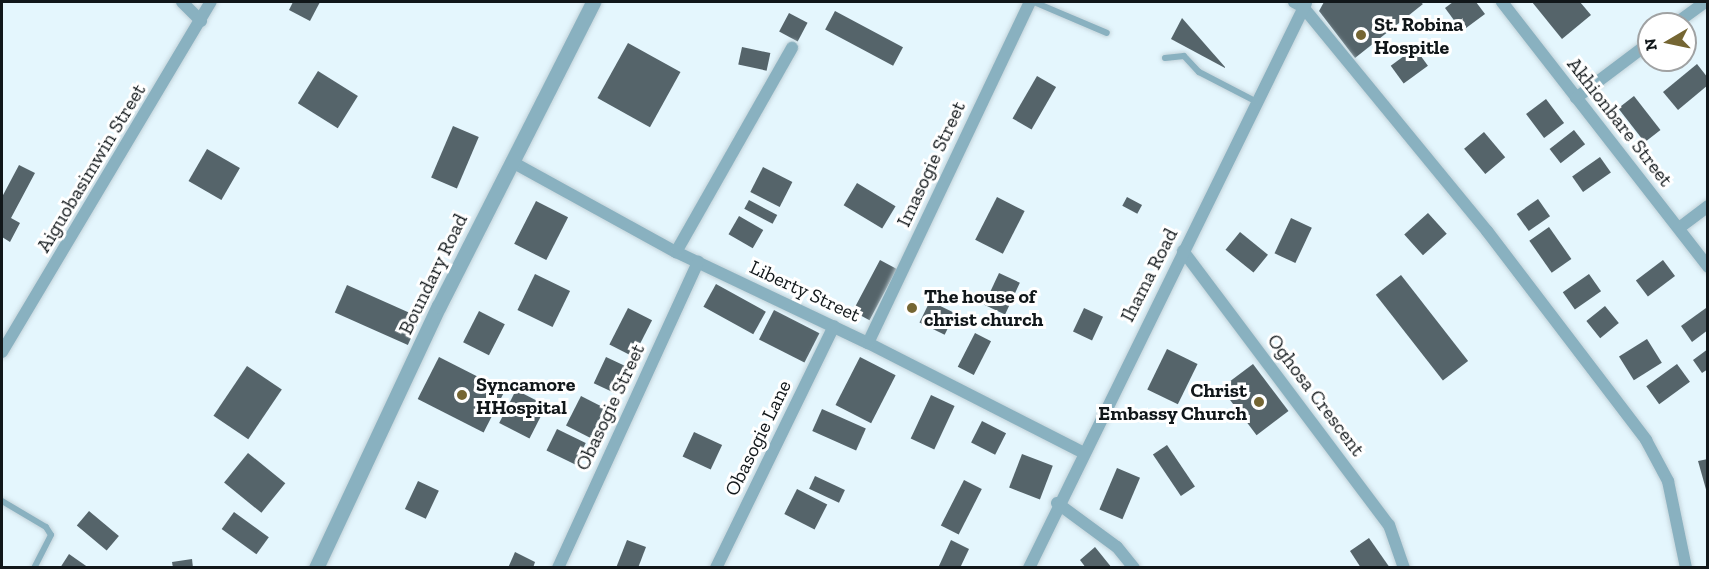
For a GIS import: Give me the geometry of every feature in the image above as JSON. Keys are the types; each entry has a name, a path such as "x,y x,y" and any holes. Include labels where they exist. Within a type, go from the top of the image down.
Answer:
{"street":[{"path":"182,2 201,21"},
{"name":"Aiguobasimwin Street","path":"2,352 211,2"},
{"name":"Boundary Road","path":"316,567 512,162 593,2"},
{"name":"Imasogie Street","path":"868,343 1032,2"},
{"name":"Akhionbare Street","path":"1502,2 1707,267"},
{"path":"1691,12 1705,2"},
{"path":"1301,3 1487,231 1646,440 1668,481 1686,567"},
{"name":"Ihama Road","path":"1029,567 1082,452 1257,102 1301,3"},
{"path":"676,252 792,48"},
{"path":"1576,98 1637,52"},
{"name":"Liberty Street","path":"512,162 676,252 834,326 1082,452"},
{"path":"1679,228 1707,206"},
{"name":"Oghosa Crescent","path":"1183,251 1389,525 1404,567"},
{"name":"Obasogie Street","path":"558,567 698,262"},
{"name":"Obasogie Lane","path":"716,567 834,326"},
{"path":"1057,503 1117,547 1134,567"}],"lane":[{"path":"1032,2 1107,33"},
{"path":"1165,58 1184,56 1199,72 1257,102"},
{"path":"2,501 46,527 51,535 34,567"}],"building":[{"path":"293,2 320,2 310,21 289,10"},
{"name":"St. Robina Hospitle","path":"1324,2 1420,2 1423,4 1355,58 1319,11"},
{"path":"1453,2 1476,2 1485,14 1462,31 1445,8"},
{"path":"1532,2 1580,2 1591,15 1562,39"},
{"path":"835,11 903,47 893,66 825,30"},
{"path":"789,13 808,23 798,41 779,32"},
{"path":"1182,18 1225,67 1225,68 1171,39"},
{"path":"628,43 680,72 650,127 597,98"},
{"path":"742,47 770,53 767,71 738,65"},
{"path":"1415,48 1428,66 1404,83 1391,66"},
{"path":"1697,64 1708,78 1708,85 1678,110 1663,92 1687,72 1697,72"},
{"path":"318,71 358,96 338,128 298,103"},
{"path":"1037,76 1056,87 1032,129 1012,118"},
{"path":"1634,96 1660,130 1645,142 1618,108"},
{"path":"1546,99 1564,123 1544,138 1526,114"},
{"path":"453,126 479,137 457,188 431,178"},
{"path":"1574,130 1585,144 1561,163 1550,149"},
{"path":"1484,132 1505,157 1485,174 1464,149"},
{"path":"207,149 240,168 221,200 188,181"},
{"path":"1600,157 1611,173 1583,192 1572,177"},
{"path":"19,165 35,173 11,218 20,223 10,242 2,237 2,197"},
{"path":"763,167 792,182 780,207 750,192"},
{"path":"857,183 896,206 882,228 844,205"},
{"path":"997,197 1025,211 1003,254 975,240"},
{"path":"1127,197 1142,205 1137,214 1122,206"},
{"path":"1538,199 1550,216 1529,231 1517,214"},
{"path":"749,200 777,215 773,224 744,209"},
{"path":"536,201 568,217 546,260 514,244"},
{"path":"1428,213 1447,234 1423,255 1404,234"},
{"path":"739,216 763,230 753,248 728,234"},
{"path":"1291,218 1312,228 1295,263 1275,253"},
{"path":"1549,227 1571,259 1552,273 1529,241"},
{"path":"1240,232 1268,255 1254,273 1226,250"},
{"path":"880,260 897,269 870,320 853,311"},
{"path":"1663,260 1675,276 1648,296 1636,280"},
{"path":"999,273 1020,283 1005,314 984,305"},
{"path":"535,274 570,291 553,327 517,310"},
{"path":"1589,274 1601,291 1575,310 1563,292"},
{"path":"1401,275 1468,361 1443,381 1376,295"},
{"path":"716,284 766,312 753,334 703,307"},
{"path":"347,285 420,318 408,345 335,312"},
{"path":"930,301 955,313 945,335 919,323"},
{"path":"1605,306 1619,323 1600,338 1586,321"},
{"path":"628,308 652,320 633,357 609,345"},
{"path":"1084,308 1103,317 1092,340 1073,332"},
{"path":"1706,308 1708,330 1692,342 1681,326"},
{"path":"774,310 819,333 804,363 759,339"},
{"path":"479,311 505,324 489,355 463,342"},
{"path":"975,333 991,341 974,375 958,367"},
{"path":"1647,339 1662,363 1634,380 1619,356"},
{"path":"1167,349 1198,364 1178,404 1147,389"},
{"path":"1708,349 1708,369 1702,373 1693,360"},
{"name":"Syncamore HHospital","path":"439,357 505,391 484,432 418,399"},
{"path":"606,357 627,367 615,393 594,383"},
{"path":"860,357 896,375 871,423 835,405"},
{"path":"1253,364 1289,411 1257,435 1221,388"},
{"path":"1677,364 1690,382 1659,404 1646,386"},
{"path":"247,366 282,389 248,439 213,416"},
{"path":"516,390 546,405 529,438 499,423"},
{"path":"931,395 955,406 934,449 911,439"},
{"path":"581,396 605,408 590,438 566,425"},
{"path":"822,409 866,429 856,450 812,431"},
{"path":"982,421 1006,433 995,455 971,442"},
{"path":"557,429 586,443 575,465 546,451"},
{"path":"694,432 722,445 711,470 683,456"},
{"path":"1167,445 1195,486 1181,496 1153,455"},
{"path":"248,453 285,483 261,513 224,483"},
{"path":"1022,454 1053,466 1040,499 1009,488"},
{"path":"1708,459 1708,493 1707,493 1698,461"},
{"path":"1117,468 1140,478 1122,519 1099,509"},
{"path":"815,476 845,490 839,503 809,489"},
{"path":"964,480 982,489 959,535 941,525"},
{"path":"418,481 439,491 426,519 405,509"},
{"path":"797,489 827,504 815,529 784,514"},
{"path":"89,511 119,536 107,551 77,526"},
{"path":"234,512 269,537 256,554 222,529"},
{"path":"1369,538 1390,568 1361,568 1350,551"},
{"path":"627,540 646,547 638,568 616,568"},
{"path":"951,540 969,549 960,568 938,568"},
{"path":"1095,547 1112,568 1086,568 1080,560"},
{"path":"515,552 535,562 533,568 508,568"},
{"path":"69,554 89,568 60,568"},
{"path":"192,559 193,568 173,568 172,562"}],"place":[{"name":"St. Robina Hospitle","path":"1361,35"},
{"name":"The house of christ church","path":"912,308"},
{"name":"Syncamore HHospital","path":"462,395"},
{"name":"Christ Embassy Church","path":"1259,402"}]}
